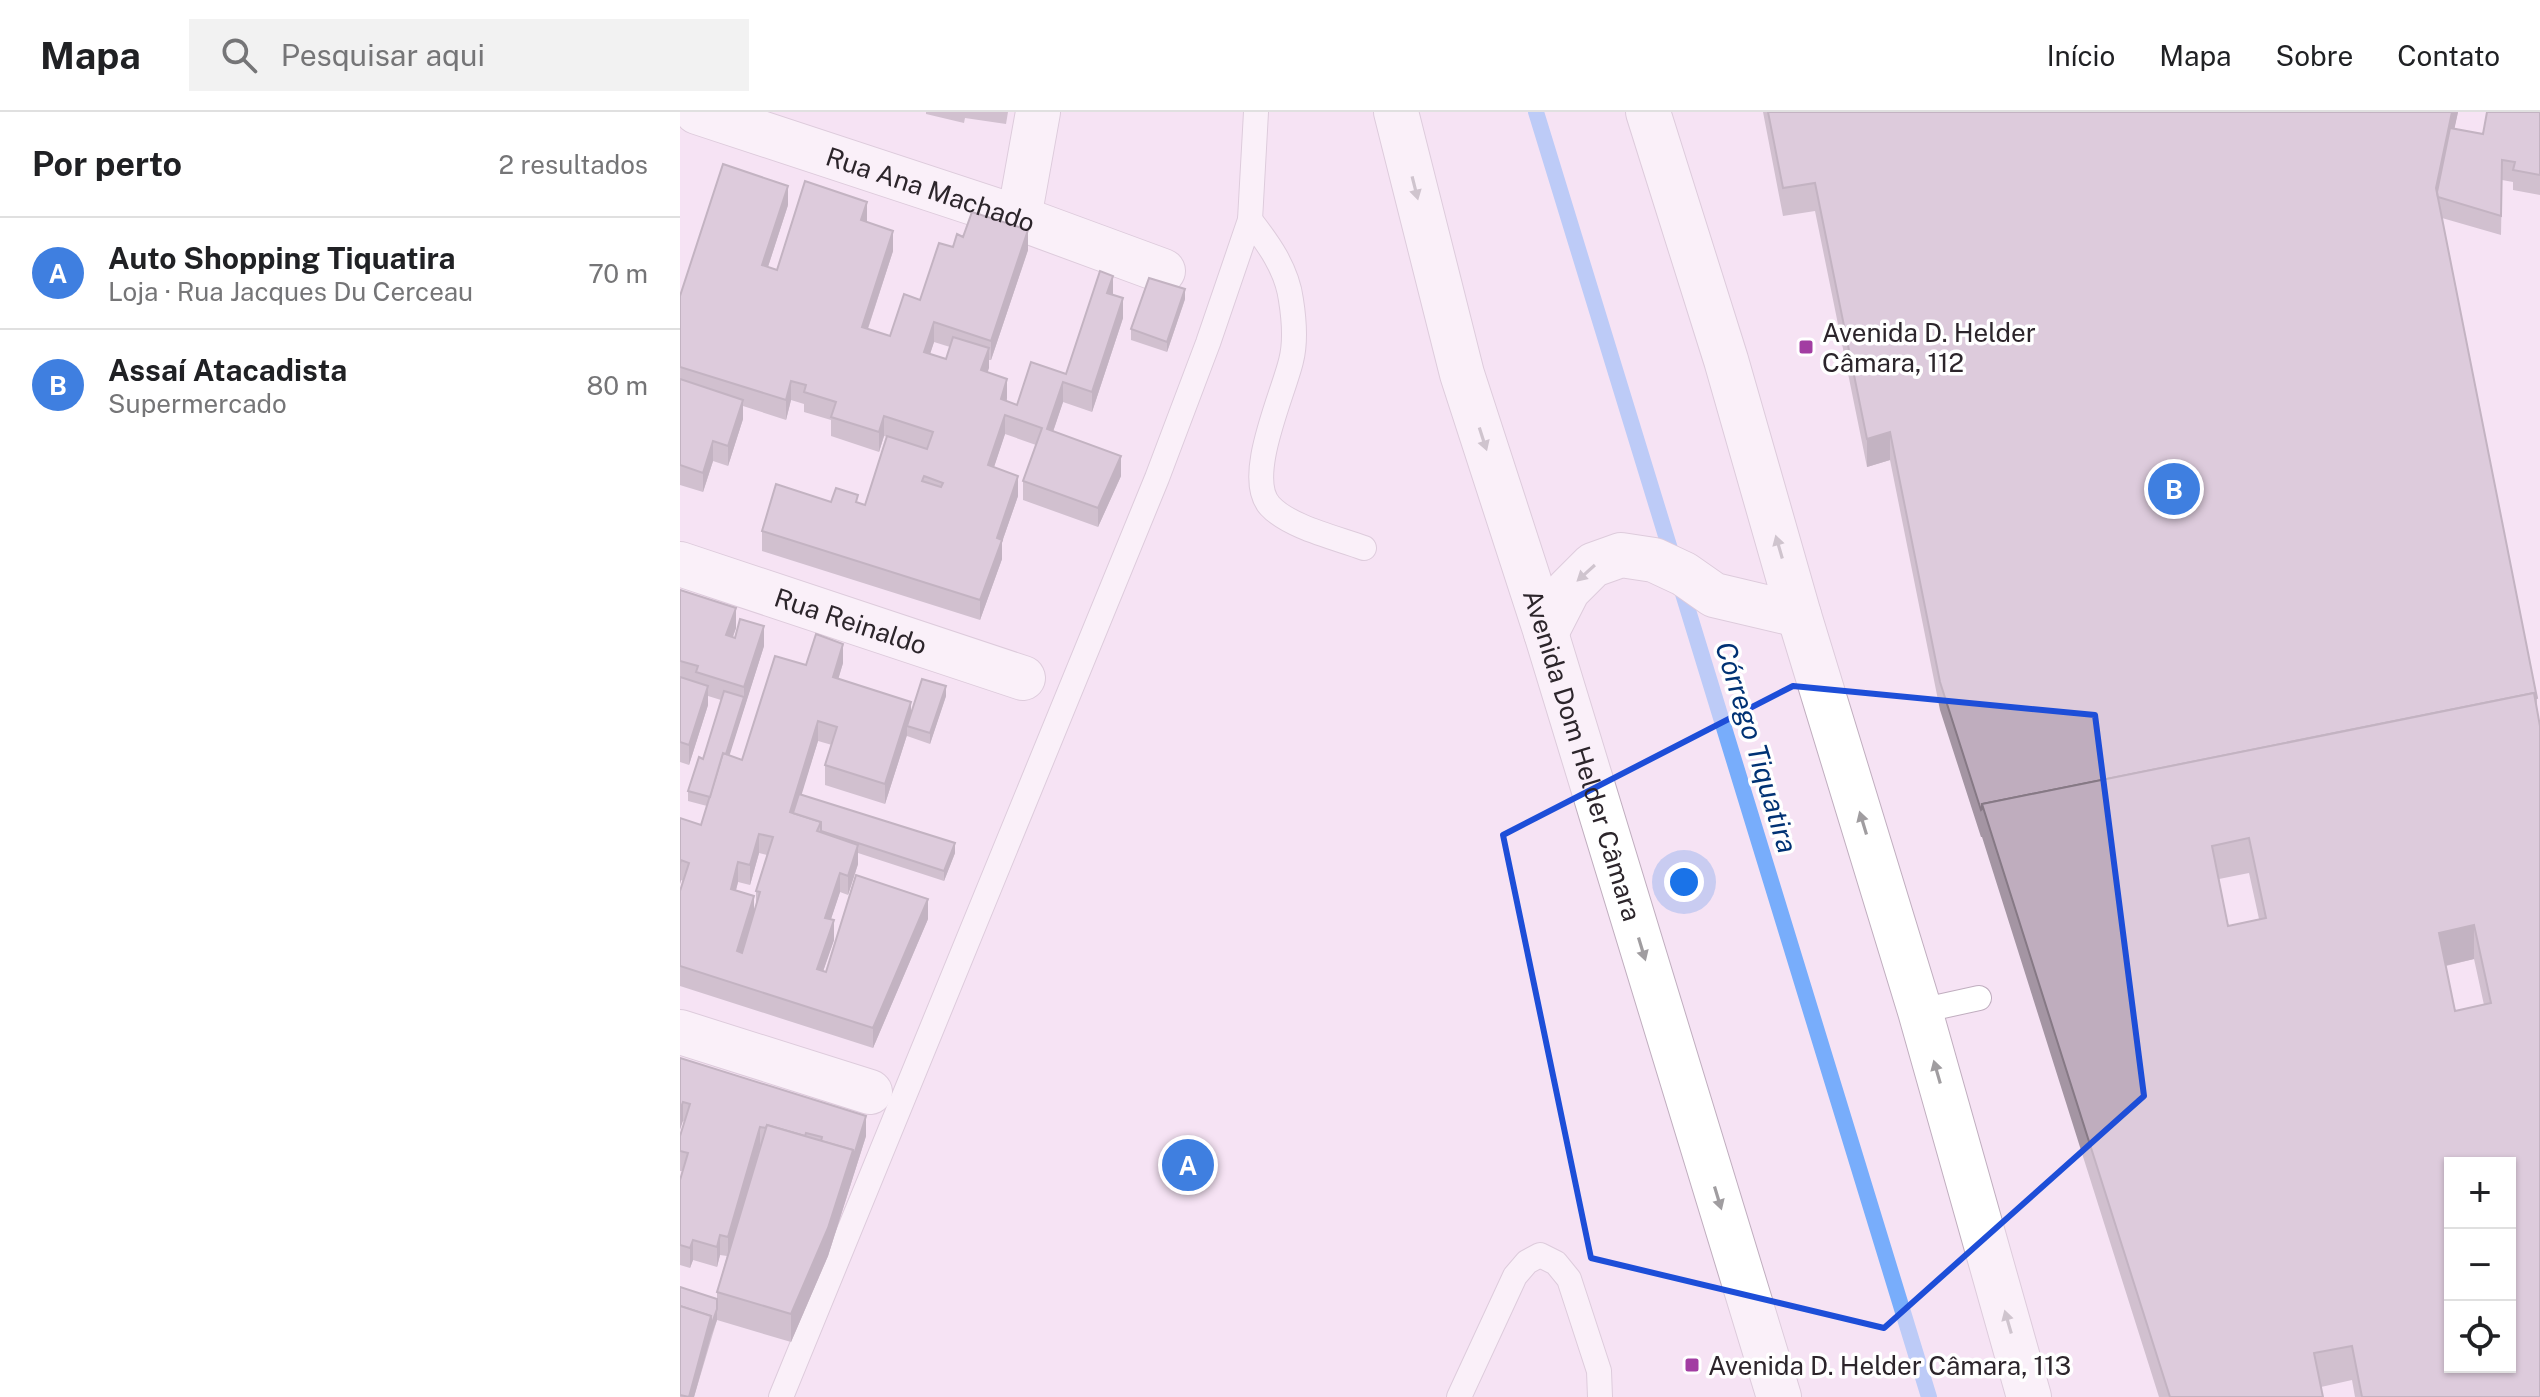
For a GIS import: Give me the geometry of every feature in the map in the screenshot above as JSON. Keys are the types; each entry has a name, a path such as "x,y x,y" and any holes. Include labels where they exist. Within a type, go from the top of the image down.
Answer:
{"main road":[{"path":"680,143 690,112"},
{"name":"Rua Ana Machado","path":"697,112 1019,218 1163,271"},
{"path":"1019,218 1038,112"},
{"name":"Avenida Dom Helder Câmara","path":"1396,112 1462,374 1546,633 1779,1397"},
{"path":"1648,112 1726,360 1799,615 1920,1011 2029,1397"},
{"path":"1546,633 1568,590 1593,565 1621,555 1669,567 1714,595 1799,615"},
{"name":"Rua Reinaldo","path":"680,564 1023,678"},
{"path":"680,1032 870,1092"}],"lane":[{"path":"781,1397 1157,478 1208,343 1250,220 1256,112"},
{"path":"1250,220 1269,245 1282,271 1291,297 1293,328 1292,357 1261,467 1261,489 1268,505 1285,519 1364,548"},
{"path":"1920,1011 1979,998"},
{"path":"1459,1397 1515,1276 1527,1262 1540,1255 1556,1263 1569,1279 1599,1371 1600,1397"}],"highlighted area":[{"path":"1793,686 2095,715 2144,1096 1884,1328 1591,1258 1503,835"}],"building":[{"path":"1768,112 2452,112 2436,188 2537,698 2534,693 1982,804 1981,810 1940,682 1890,432 1867,439 1815,183 1783,188"},
{"path":"2487,112 2540,112 2540,175 2513,170 2515,162 2502,160 2501,216 2438,197 2437,192 2450,128 2483,134"},
{"path":"723,164 788,186 762,265 777,270 805,181 867,202 861,220 893,231 862,327 890,336 904,294 920,300 939,243 953,247 957,234 963,237 972,212 1028,230 991,341 934,322 924,352 946,359 953,337 989,348 981,370 1007,379 1001,399 1017,405 1031,362 1066,374 1100,271 1113,276 1107,293 1123,298 1092,392 1063,382 1047,429 1121,456 1098,508 1023,481 1042,428 1005,415 988,465 1018,476 997,538 1002,540 980,600 762,531 776,484 831,502 836,488 858,495 856,502 865,505 887,436 927,449 933,432 884,416 879,432 831,417 836,402 804,392 806,385 791,381 786,400 680,367 680,296","holes":["924,476 943,483 941,487 922,481"]},
{"path":"1149,278 1185,289 1167,342 1131,329"},
{"path":"680,379 743,400 728,446 713,441 703,473 680,465"},
{"path":"680,590 736,608 726,635 735,638 740,619 764,626 744,687 696,672 698,666 680,661"},
{"path":"816,634 843,644 833,677 911,702 885,784 825,765 837,727 818,721 790,812 821,822 817,831 858,845 848,876 840,873 825,918 834,920 817,969 826,972 856,875 928,899 873,1028 680,966 680,891 689,863 681,860 680,864 680,818 701,825 723,753 742,760 775,656 806,665","holes":["759,834 773,837 756,891 760,892 742,953 737,951 754,896 731,889 738,862 750,865"]},
{"path":"680,677 708,686 689,745 680,742"},
{"path":"922,679 946,686 930,733 907,726"},
{"path":"724,691 744,697 710,797 688,791 699,757 703,759"},
{"path":"2534,693 2540,726 2540,1397 2362,1397 2352,1346 2314,1353 2323,1397 2170,1397 1982,804","holes":["2249,838 2266,918 2228,926 2212,846","2474,925 2491,1003 2455,1011 2439,933"]},
{"path":"799,794 955,843 944,871 821,831 821,822 793,813"},
{"path":"680,1058 866,1116 853,1158 853,1150 821,1141 822,1137 806,1133 805,1136 767,1125 766,1128 760,1127 728,1237 720,1235 717,1247 693,1240 690,1248 680,1245 680,1180 688,1153 680,1151 680,1136 690,1104 683,1102 680,1110"},
{"path":"767,1125 853,1150 828,1228 791,1314 717,1292"},
{"path":"680,1287 717,1299 711,1326 711,1316 680,1306"},
{"path":"680,1306 711,1316 689,1397 680,1395"}],"waterway":[{"name":"Córrego Tiquatira","path":"1536,112 1674,562"},
{"name":"Córrego Tiquatira","path":"1680,584 1929,1397"}],"place":[{"name":"Avenida D. Helder Câmara, 112","path":"1806,347"},
{"name":"Assaí Atacadista","path":"2174,489"},
{"name":"Auto Shopping Tiquatira","path":"1188,1165"},
{"name":"Avenida D. Helder Câmara, 113","path":"1692,1365"}]}
